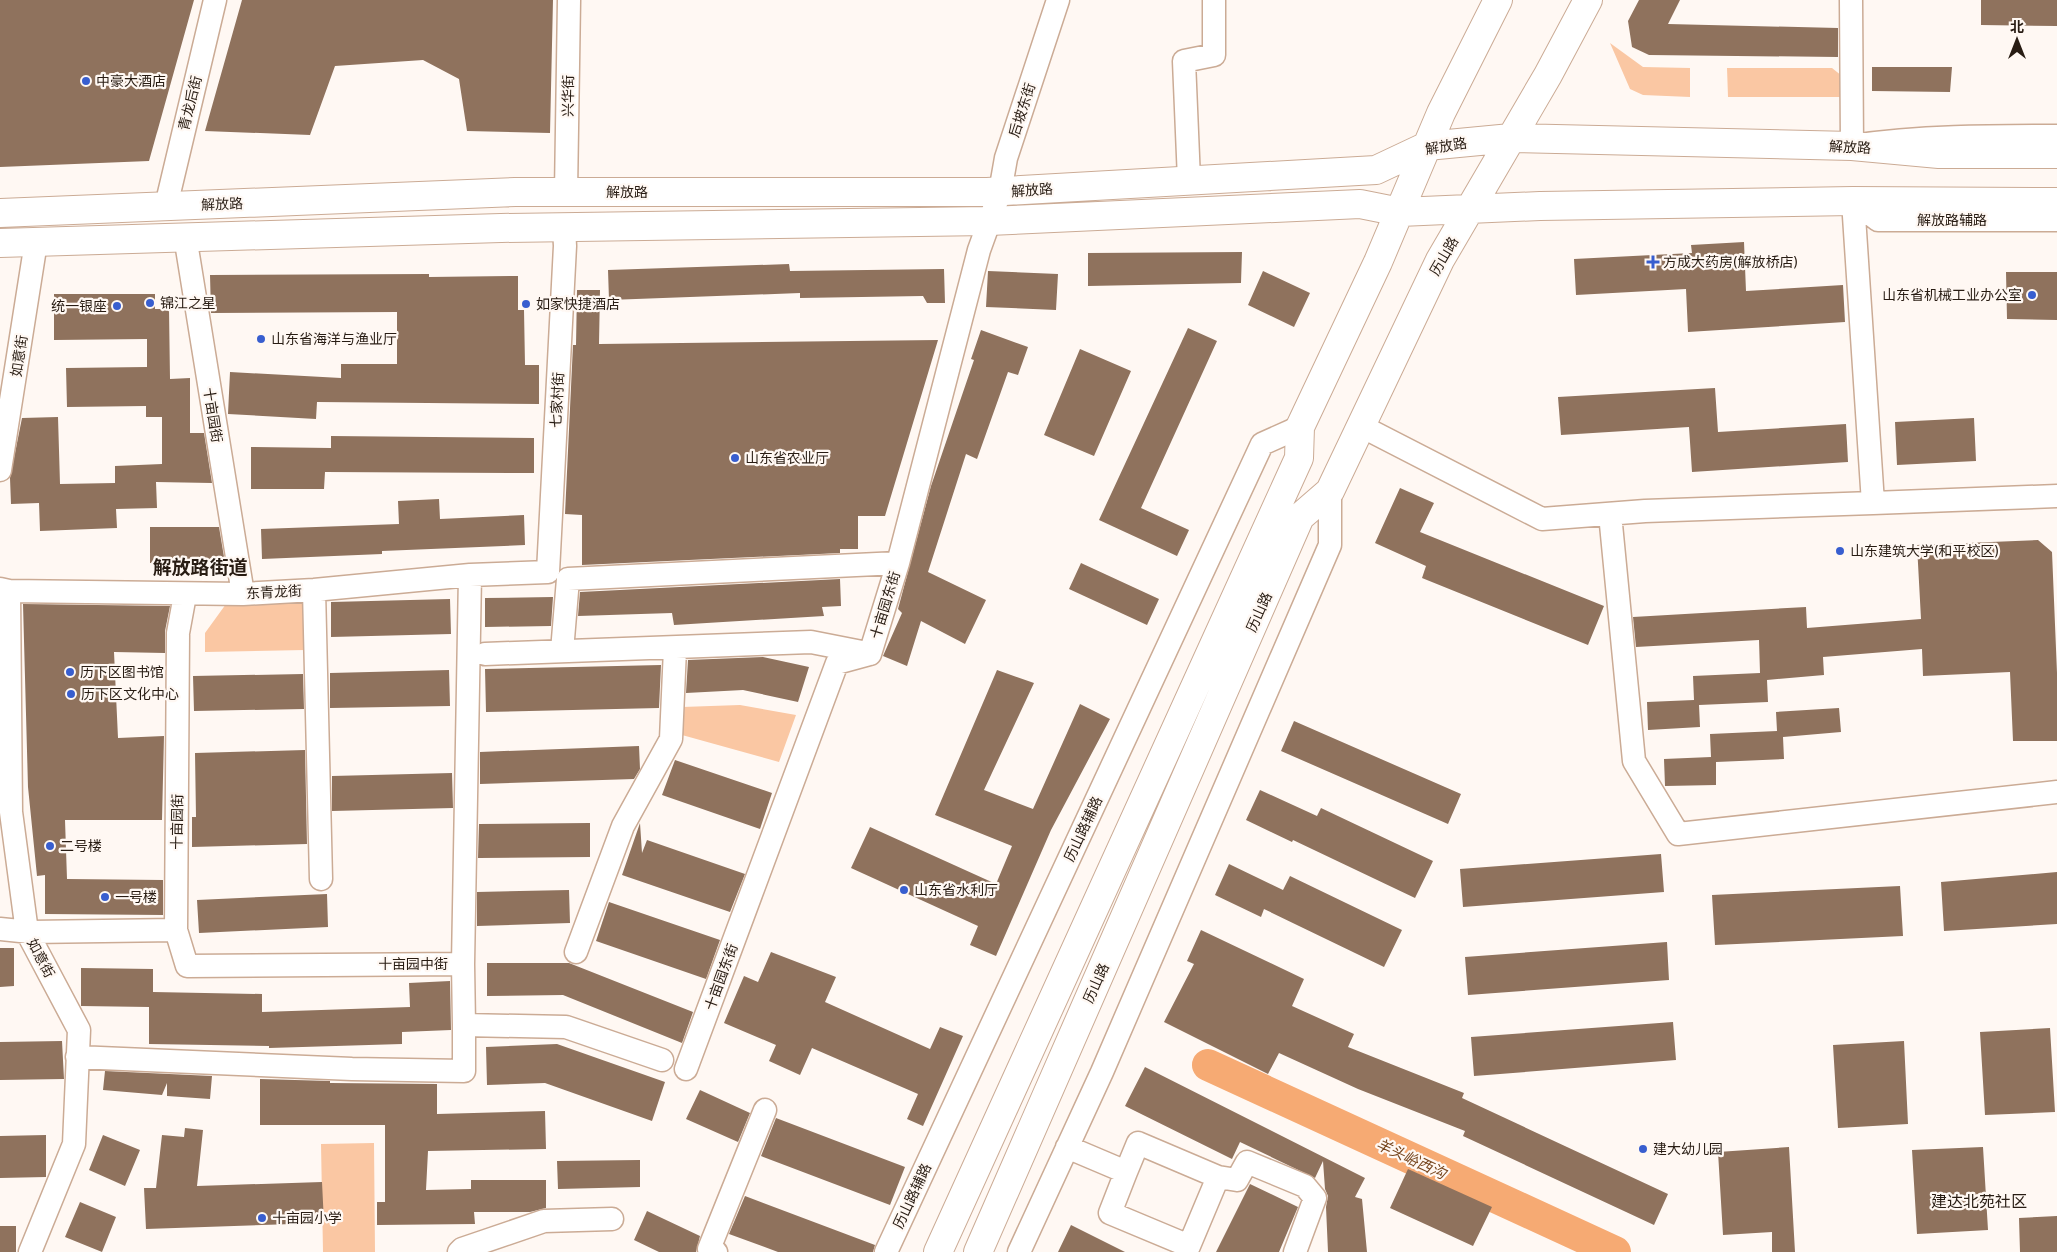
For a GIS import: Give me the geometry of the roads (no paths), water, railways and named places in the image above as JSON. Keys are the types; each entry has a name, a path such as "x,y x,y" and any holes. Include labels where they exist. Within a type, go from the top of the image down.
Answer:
{"main road":[{"name":"历山路","path":"938,1252 1299,458 1300,428 1400,212 1427,146 1498,0"},
{"name":"历山路","path":"978,1252 1300,517 1330,490 1440,260 1548,75 1588,0"},
{"name":"解放路","path":"0,213 508,192 1000,192 1376,170 1427,146 1510,138 1852,146 1939,154 2057,154"},
{"name":"解放路","path":"0,243 185,236 989,221 1360,204 1400,212 1470,208 1853,201 2057,202"}],"street":[{"name":"青龙后街","path":"166,206 215,0"},
{"name":"兴华街","path":"566,192 569,0"},
{"name":"后坡东街","path":"989,221 1000,192 1006,158 1058,0"},
{"path":"1189,180 1184,61 1214,55 1214,0"},
{"path":"1851,0 1852,146 1897,139 1968,136 2057,136"},
{"path":"1853,201 1873,503"},
{"name":"解放路辅路","path":"1853,201 1878,220 2057,220"},
{"name":"十亩园东街","path":"686,1069 837,663 870,654 898,563 979,250 989,221"},
{"name":"七家村街","path":"548,572 565,246 564,228"},
{"name":"十亩园街","path":"185,236 243,594"},
{"name":"如意街","path":"0,470 36,242"},
{"path":"1361,426 1542,519 1610,514 2057,496"},
{"name":"历山路辅路","path":"886,1252 1262,444 1300,428"},
{"path":"1019,1252 1106,1063 1330,545 1330,490"},
{"path":"1610,514 1634,761 1678,834 2057,792"},
{"path":"562,651 568,579 898,563"},
{"name":"东青龙街","path":"4,590 185,595 243,594 314,590 470,575 548,572"},
{"name":"十亩园中街","path":"176,930 187,966 464,964 470,575"},
{"name":"如意街","path":"4,590 5,812 27,932 79,1030 74,1144 30,1252"},
{"path":"314,590 321,879"},
{"name":"十亩园街","path":"176,930 178,633 185,595"},
{"path":"485,654 675,649 811,642 870,654"},
{"path":"576,952 623,826 671,739 675,649"},
{"path":"0,929 27,932 176,930"},
{"path":"77,1057 352,1069 464,1070 464,964"},
{"path":"464,1025 566,1027 662,1060"},
{"path":"711,1251 765,1110"},
{"path":"1218,1177 1189,1246 1110,1213 1138,1143 1218,1177 1237,1180 1247,1162 1305,1186 1316,1198 1295,1252"},
{"path":"1067,1148 1126,1172"},
{"path":"459,1252 462,1249 544,1221 612,1219"}],"waterway":[{"name":"羊头峪西沟","path":"1208,1065 1615,1252"}],"place":[{"name":"中豪大酒店","path":"86,81"},
{"name":"方成大药房(解放桥店)","path":"1653,262"},
{"name":"山东省机械工业办公室","path":"2032,295"},
{"name":"锦江之星","path":"150,303"},
{"name":"如家快捷酒店","path":"526,304"},
{"name":"统一银座","path":"117,306"},
{"name":"山东省海洋与渔业厅","path":"261,339"},
{"name":"山东省农业厅","path":"735,458"},
{"name":"山东建筑大学(和平校区)","path":"1840,551"},
{"name":"历下区图书馆","path":"70,672"},
{"name":"历下区文化中心","path":"71,694"},
{"name":"二号楼","path":"50,846"},
{"name":"山东省水利厅","path":"904,890"},
{"name":"一号楼","path":"105,897"},
{"name":"建大幼儿园","path":"1643,1149"},
{"name":"十亩园小学","path":"262,1218"}],"district":[{"name":"解放路街道","path":"200,567"},
{"name":"建达北苑社区","path":"1979,1201"}]}
